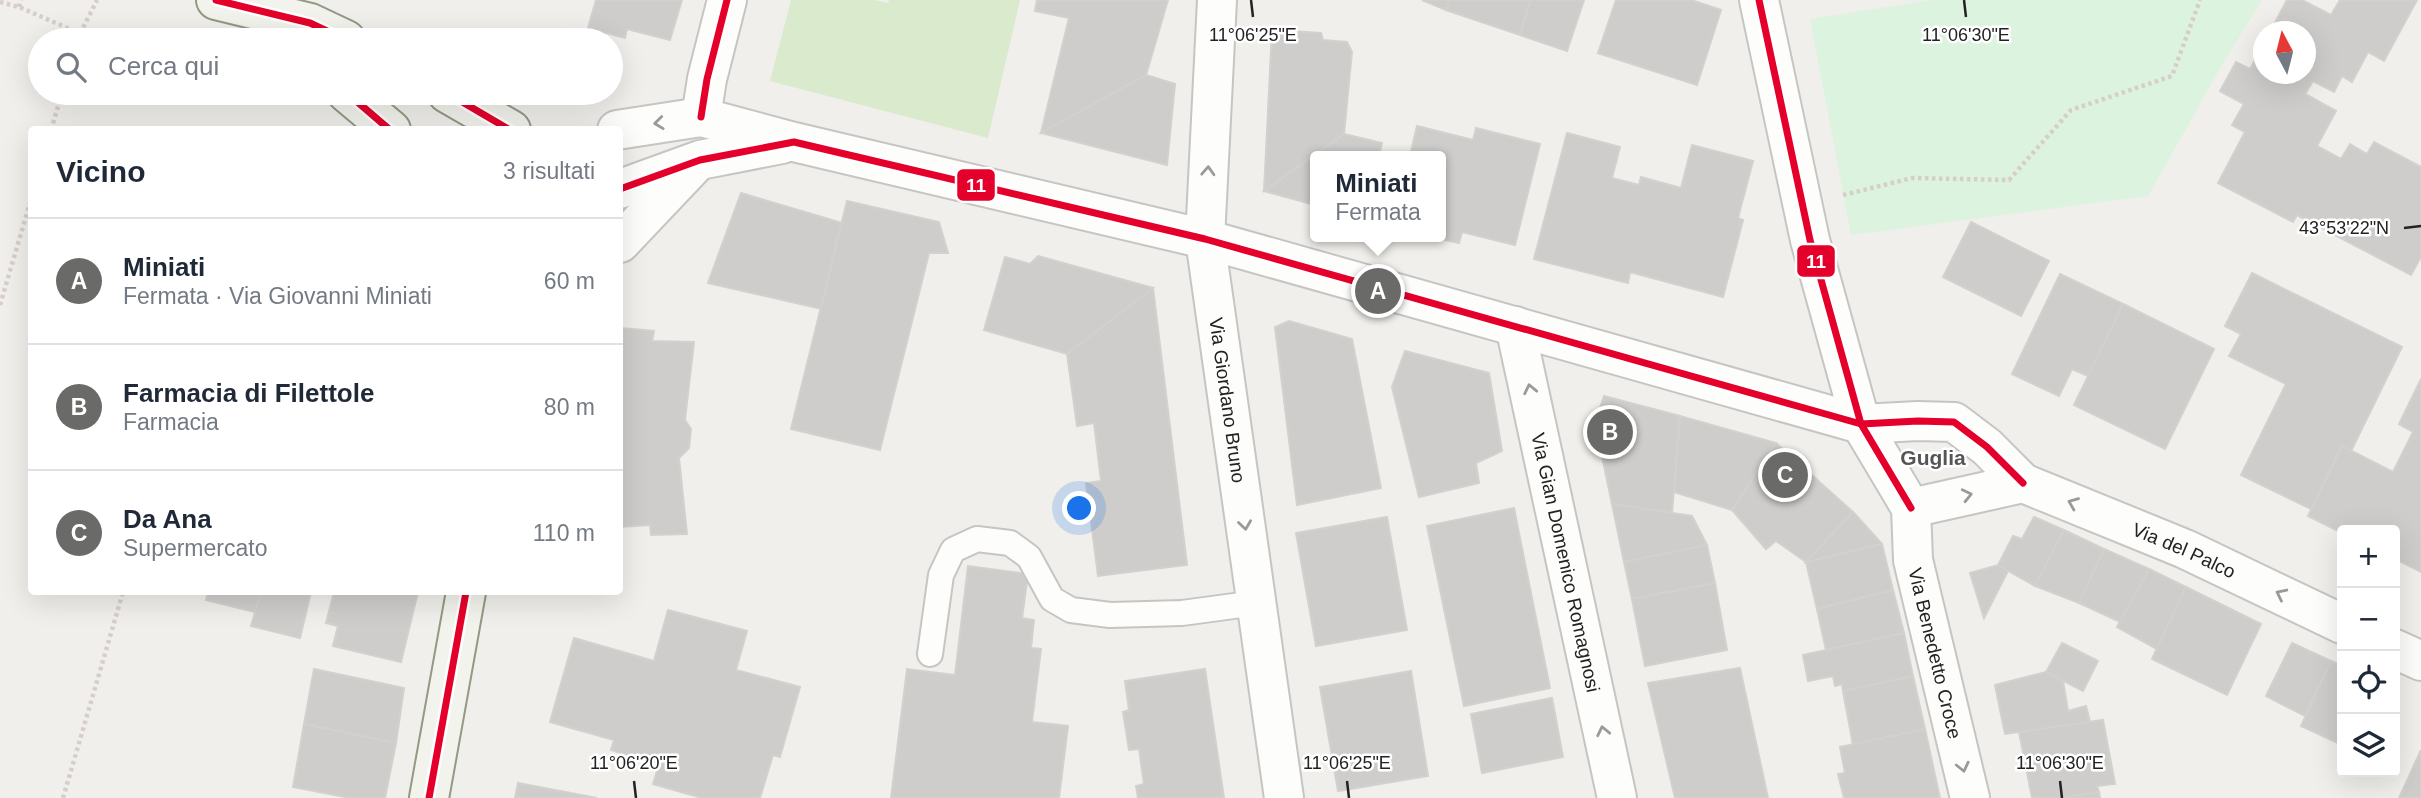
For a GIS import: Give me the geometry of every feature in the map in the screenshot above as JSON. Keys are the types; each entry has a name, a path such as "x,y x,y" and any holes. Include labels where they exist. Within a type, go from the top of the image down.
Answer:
{"main road":[{"path":"216,0 255,28"},
{"path":"216,0 321,28"},
{"path":"361,105 386,126"},
{"path":"467,105 503,126"},
{"path":"429,798 465,595"}],"street":[{"path":"623,129 701,117 707,79 727,0"},
{"name":"Via Giordano Bruno","path":"1217,0 1205,239 1284,798"},
{"path":"1759,0 1801,205 1861,424 1911,508 2023,482"},
{"name":"Via del Palco","path":"701,117 794,142 1205,239 1861,424 1954,422 1987,447 2023,482 2185,548 2337,622"},
{"path":"623,188 700,160 794,142"},
{"path":"623,240 700,160"},
{"name":"Via Gian Domenico Romagnosi","path":"1515,326 1618,798"},
{"name":"Via Benedetto Croce","path":"1911,508 1913,560 1970,798"},
{"path":"2399,651 2421,661"}],"lane":[{"path":"930,654 941,575 954,550 977,539 1010,543 1029,557 1052,599 1071,610 1110,615 1182,614 1256,603"}],"path":[{"path":"19,7 21,0"},
{"path":"82,28 97,0"},
{"path":"1801,205 1912,178 2009,180 2071,110 2172,76 2200,0"},
{"path":"0,2 19,7 67,28"},
{"path":"52,126 58,105"},
{"path":"0,305 28,210"},
{"path":"63,798 122,595"}],"green space":[{"path":"791,0 874,0 888,3 889,0 1020,0 988,138 770,81"},
{"path":"1931,0 2262,0 2148,196 1851,235 1810,19"}],"building":[{"path":"596,0 682,0 670,40 627,29 625,38 623,28 588,28"},
{"path":"1037,0 1168,0 1146,75 1041,133 1069,18 1035,11"},
{"path":"1422,0 1449,0 1446,10"},
{"path":"1449,0 1531,0 1520,35 1446,10"},
{"path":"1531,0 1584,0 1567,51 1520,35"},
{"path":"1616,0 1691,0 1721,10 1697,85 1598,53"},
{"path":"2287,0 2302,0 2331,15 2340,0 2417,0 2384,61 2368,52 2352,82 2342,76 2334,92 2316,83 2316,21 2276,21"},
{"path":"1272,30 1321,33 1323,40 1347,42 1352,52 1344,134 1320,151 1310,151 1310,158 1264,191"},
{"path":"2236,62 2250,69 2253,64 2253,84 2311,84 2305,94 2336,111 2317,146 2341,159 2350,144 2367,154 2374,142 2421,167 2421,257 2411,275 2297,215 2293,222 2218,183 2245,132 2232,125 2244,104 2220,91"},
{"path":"1146,75 1175,84 1167,165 1041,133"},
{"path":"1417,126 1473,140 1476,128 1540,144 1515,245 1462,232 1459,243 1446,240 1446,151 1411,151"},
{"path":"1567,133 1620,147 1612,178 1639,185 1641,177 1681,188 1692,145 1753,161 1738,218 1743,220 1723,297 1630,272 1628,283 1534,259"},
{"path":"1344,134 1382,143 1380,151 1320,151"},
{"path":"1310,158 1310,204 1264,191"},
{"path":"741,193 842,223 822,309 708,283"},
{"path":"847,201 939,222 948,253 929,253 880,450 791,429"},
{"path":"1971,222 2049,261 2021,316 1943,277"},
{"path":"1038,256 1153,288 1067,354 984,330 1005,257 1030,264"},
{"path":"2252,273 2402,347 2351,451 2342,446 2311,509 2241,475 2286,384 2229,356 2241,334 2225,326"},
{"path":"2060,274 2123,304 2088,376 2072,369 2059,396 2012,374"},
{"path":"1153,288 1187,565 1098,576 1086,483 1101,481 1094,423 1077,426 1067,354"},
{"path":"2123,304 2214,349 2165,449 2074,405"},
{"path":"1289,321 1352,339 1381,488 1297,505 1275,327"},
{"path":"623,328 654,331 652,341 694,342 685,420 691,429 689,448 679,458 687,534 651,535 650,525 623,527"},
{"path":"1405,351 1489,373 1502,451 1476,463 1479,483 1419,497 1392,387"},
{"path":"2421,379 2421,572 2400,562 2400,525 2337,525 2337,530 2308,516 2342,446 2393,472 2413,432 2399,424"},
{"path":"1604,396 1680,416 1672,513 1612,504 1595,423"},
{"path":"1680,416 1776,443 1732,510 1674,492"},
{"path":"1776,443 1853,512 1806,562 1776,541 1766,549 1732,510"},
{"path":"1612,504 1692,516 1707,545 1624,562"},
{"path":"1514,508 1550,688 1464,706 1427,526"},
{"path":"1853,512 1882,544 1806,562"},
{"path":"1387,517 1407,630 1316,646 1296,533"},
{"path":"2034,517 2064,530 2035,586 1998,565 2013,536 2022,539"},
{"path":"2064,530 2104,549 2079,603 2035,586"},
{"path":"1882,544 1893,590 1817,609 1806,562"},
{"path":"1707,545 1715,583 1632,599 1624,562"},
{"path":"2104,549 2149,569 2120,622 2079,603"},
{"path":"1998,565 2008,571 1984,618 1970,573"},
{"path":"968,566 1028,574 1022,618 1034,620 1031,648 1041,649 1032,722 1068,726 1059,798 891,798 907,669 955,675"},
{"path":"2149,569 2186,587 2157,649 2117,627"},
{"path":"1715,583 1727,650 1645,666 1632,599"},
{"path":"2186,587 2261,624 2227,695 2152,659"},
{"path":"1893,590 1904,633 1826,650 1817,609"},
{"path":"207,595 260,595 255,612 206,600"},
{"path":"260,595 310,595 300,638 251,626"},
{"path":"333,595 417,595 401,662 333,646 338,626 326,623"},
{"path":"668,610 747,631 736,670 800,687 780,757 773,755 760,798 702,798 653,784 659,764 611,750 614,740 550,722 574,638 654,661"},
{"path":"1904,633 1913,676 1843,691 1842,684 1835,686 1833,676 1808,681 1803,655"},
{"path":"2062,643 2098,661 2083,691 2046,672"},
{"path":"2292,643 2331,661 2305,716 2266,696"},
{"path":"2331,661 2337,664 2337,743 2301,726"},
{"path":"1740,668 1768,798 1675,798 1648,683"},
{"path":"314,669 404,688 396,743 304,724"},
{"path":"1205,669 1224,798 1138,798 1136,786 1144,784 1139,749 1129,750 1123,712 1129,710 1125,681"},
{"path":"1411,671 1428,776 1338,791 1320,687"},
{"path":"2046,672 2063,681 2068,711 2086,706 2090,722 2005,734 1995,685"},
{"path":"1913,676 1925,729 1853,745 1843,691"},
{"path":"1552,698 1563,757 1482,773 1471,714"},
{"path":"2103,720 2115,784 2097,786 2099,792 2060,798 2032,798 2019,732"},
{"path":"304,724 396,743 385,798 350,798 293,787"},
{"path":"1925,729 1940,798 1844,798 1838,774 1845,773 1840,747"},
{"path":"2421,750 2421,798 2399,798"},
{"path":"518,783 597,798 515,798"},
{"path":"2099,792 2100,798 2060,798"}],"transit line":[{"name":"11","path":"216,0 321,28"},
{"name":"11","path":"701,117 707,79 727,0"},
{"name":"11","path":"1759,0 1810,240 1861,424 1911,508"},
{"name":"11","path":"361,105 385,126"},
{"name":"11","path":"467,105 503,126"},
{"name":"11","path":"623,188 700,160 794,142 1205,239 1861,424 1954,422 1987,447 2023,483"},
{"name":"11","path":"429,798 465,595"}],"place":[{"name":"Miniati","path":"1378,291"},
{"name":"Farmacia di Filettole","path":"1610,432"},
{"name":"Da Ana","path":"1785,475"}],"district":[{"name":"Guglia","path":"1933,457"}]}
